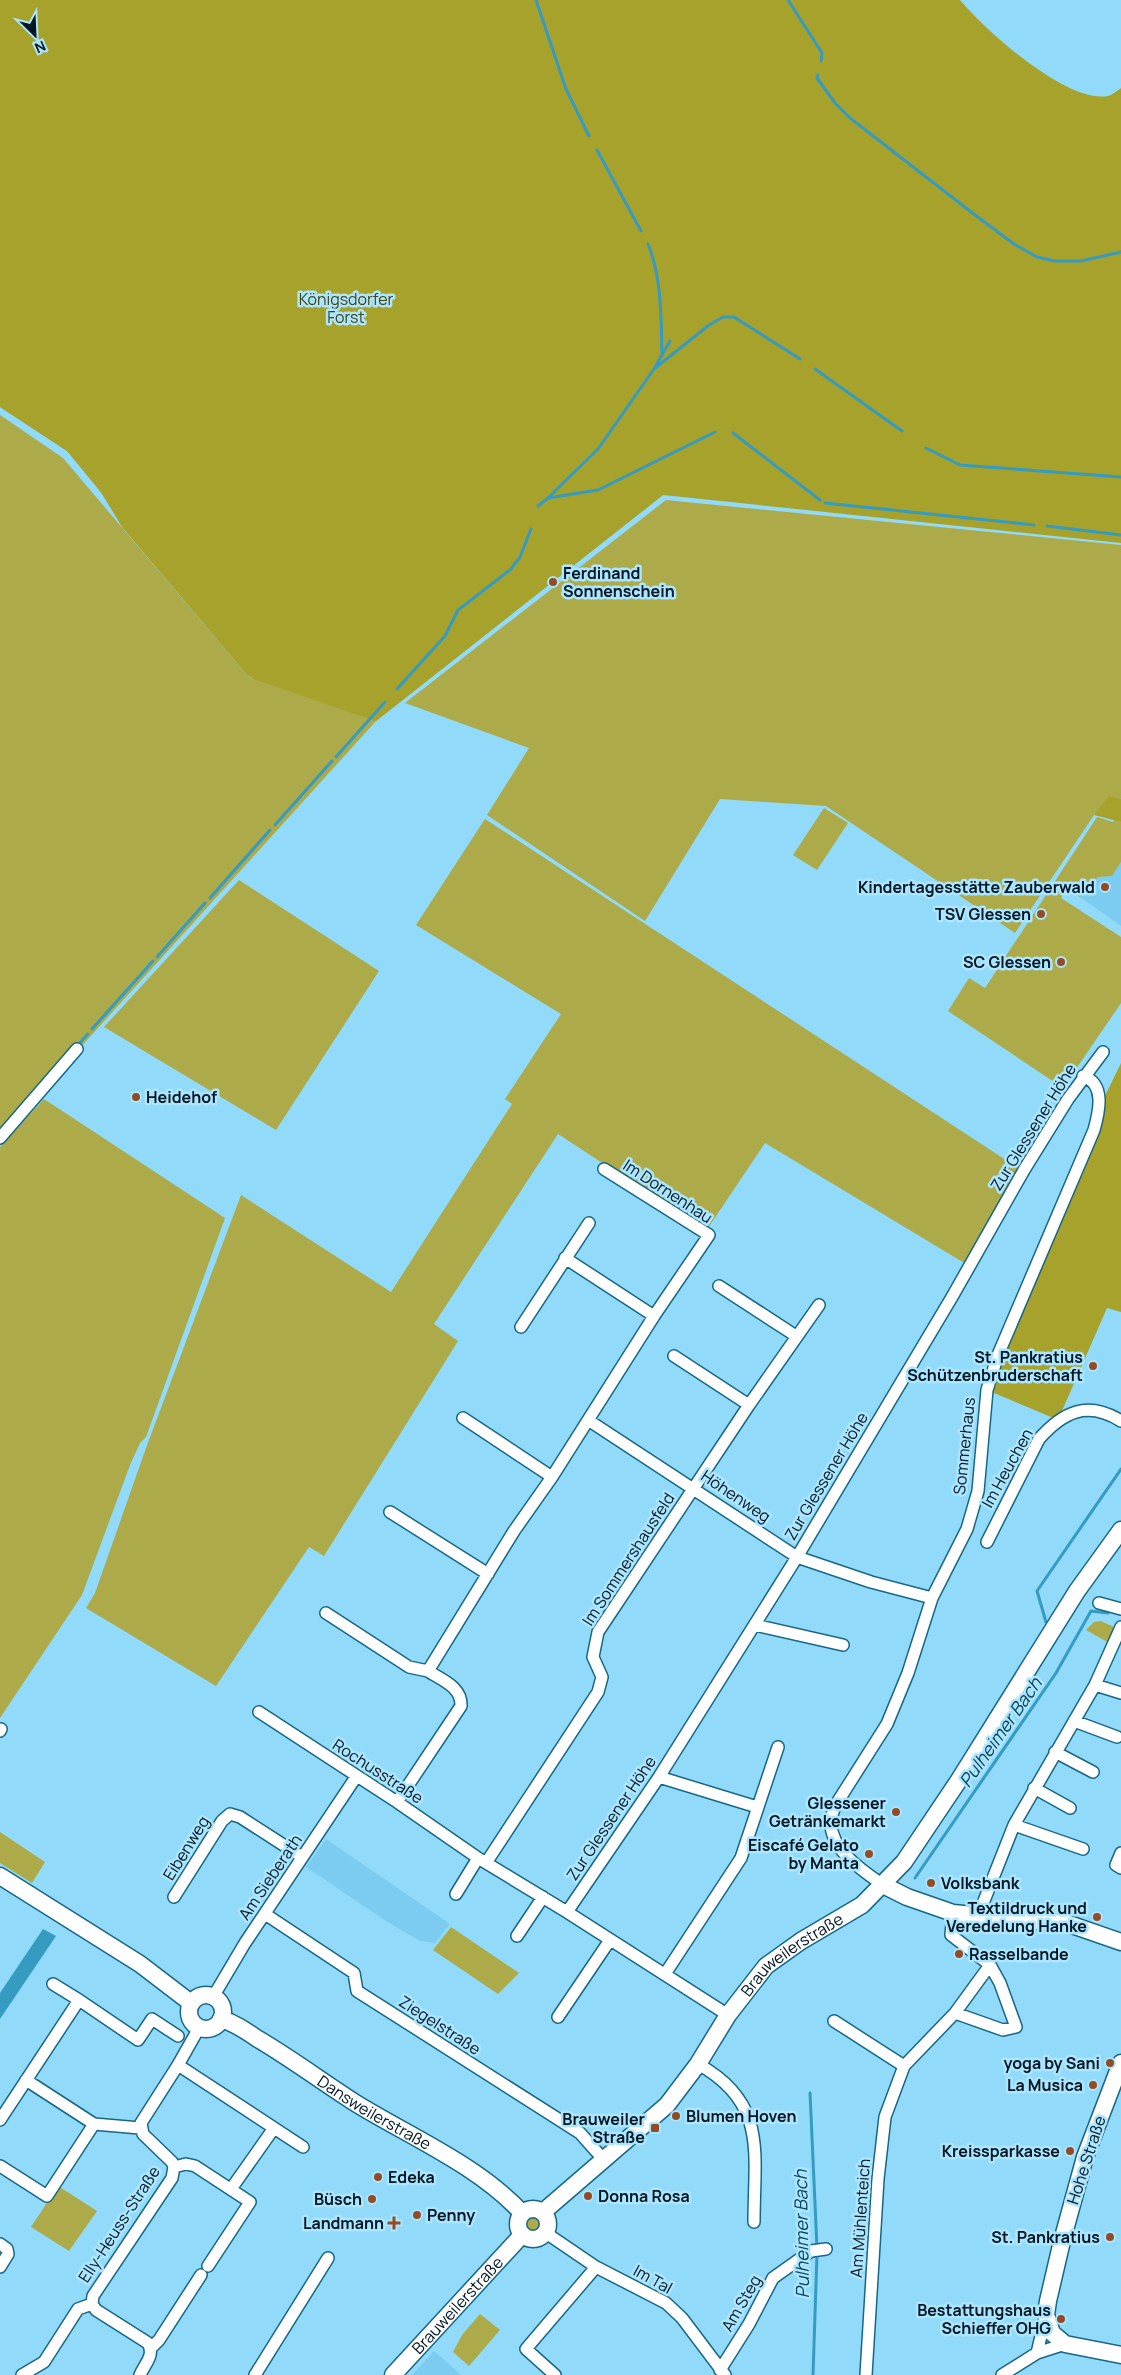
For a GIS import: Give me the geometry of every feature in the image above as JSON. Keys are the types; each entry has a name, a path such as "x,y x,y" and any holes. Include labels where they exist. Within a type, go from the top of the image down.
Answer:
{"main road":[{"name":"Brauweilerstraße","path":"543,2212 667,2105 698,2064 728,2015 766,1966 801,1940 862,1905 904,1862 929,1827 1077,1591 1121,1530"},
{"path":"0,1876 140,1964 191,2003"},
{"path":"883,1885 907,1897 953,1913 1069,1924 1121,1942"},
{"path":"199,1996 213,1997 222,2009 222,2019 210,2029 199,2028 189,2017 191,2003 199,1996"},
{"name":"Dansweilerstraße","path":"222,2019 266,2043 356,2104 470,2171 499,2192 522,2213"},
{"name":"Hohe Straße","path":"1046,2315 1067,2223 1085,2158 1121,2063"},
{"path":"530,2209 543,2212 548,2220 546,2233 537,2239 527,2238 522,2235 518,2222 522,2213 530,2209"},
{"name":"Brauweilerstraße","path":"393,2375 522,2235"},
{"path":"1046,2315 1052,2333 1065,2344 1121,2355"}],"street":[{"path":"0,1138 77,1049"},
{"name":"Zur Glessener Höhe","path":"567,1912 659,1777 755,1625 947,1306 1024,1170 1083,1076 1104,1052"},
{"name":"Sommerhaus","path":"883,1885 863,1871 842,1850 833,1834 831,1821 835,1806 887,1724 908,1673 932,1598 967,1529 978,1491 986,1390 998,1355 1094,1130 1100,1101 1092,1082 1083,1076"},
{"name":"Im Dornenhau","path":"428,1671 514,1531 552,1477 654,1316 709,1235 604,1169"},
{"path":"521,1327 590,1223"},
{"path":"565,1258 654,1316"},
{"path":"719,1286 796,1336"},
{"name":"Im Sommershausfeld","path":"482,1860 598,1692 602,1677 593,1657 598,1632 749,1405 819,1305"},
{"path":"674,1356 749,1405"},
{"name":"Im Heuchen","path":"987,1542 1039,1439 1048,1428 1064,1416 1085,1410 1102,1413 1121,1422"},
{"path":"463,1418 552,1477"},
{"name":"Höhenweg","path":"588,1420 694,1487 797,1557 871,1582 932,1598"},
{"path":"390,1512 488,1574"},
{"path":"1099,1602 1121,1609"},
{"path":"326,1613 409,1667 428,1671 456,1689 461,1698 460,1706 397,1802"},
{"path":"755,1625 843,1645"},
{"path":"978,1916 1014,1825 1117,1648 1121,1627"},
{"path":"1094,1685 1121,1693"},
{"name":"Rochusstraße","path":"259,1712 482,1860 728,2015"},
{"path":"1074,1721 1117,1737"},
{"path":"665,1974 742,1858 778,1747"},
{"path":"1055,1752 1093,1772"},
{"name":"Am Sieberath","path":"213,1997 245,1943 356,1777"},
{"path":"659,1777 757,1807"},
{"path":"1034,1788 1070,1808"},
{"name":"Eibenweg","path":"174,1897 222,1821 230,1814 240,1817 302,1857"},
{"path":"1014,1825 1083,1849"},
{"path":"1121,1853 1116,1865 1121,1868"},
{"path":"456,1894 482,1860"},
{"path":"517,1936 543,1897"},
{"path":"953,1913 951,1936 990,1965 1000,1983 1016,2027 1003,2030 955,2012"},
{"name":"Ziegelstraße","path":"266,1914 354,1972 357,1991 580,2133 604,2160"},
{"path":"558,2017 610,1940"},
{"name":"Am Mühlenteich","path":"866,2375 878,2179 885,2117 904,2066 955,2012 990,1965"},
{"path":"53,1984 138,2040 152,2019 178,2036"},
{"path":"0,2120 79,2000"},
{"path":"834,2021 904,2066"},
{"path":"26,2080 94,2124 140,2128 142,2119 178,2065 199,2028"},
{"path":"698,2064 711,2072 736,2093 749,2114 754,2152 754,2222"},
{"path":"178,2065 303,2147"},
{"path":"0,2166 47,2196 94,2124"},
{"name":"Elly-Heuss-Straße","path":"140,2128 143,2134 169,2158 174,2166 172,2178 92,2296 92,2304 96,2310 148,2343 151,2348"},
{"path":"231,2188 274,2128"},
{"path":"140,2375 151,2357 151,2348 159,2340 250,2202 195,2166 186,2164 174,2166"},
{"name":"Im Tal","path":"546,2233 596,2267 666,2303 696,2336 722,2372"},
{"path":"0,2244 7,2249 8,2254 0,2267"},
{"name":"Am Steg","path":"722,2372 773,2278 810,2251 826,2249"},
{"path":"255,2375 328,2258"},
{"path":"555,2375 526,2349 596,2267"},
{"path":"22,2375 44,2362 78,2310 92,2304"},
{"path":"1037,2353 1046,2315"},
{"path":"1002,2375 1037,2353 1065,2344"}],"shaded area":[{"name":"Kindertagesstätte Zauberwald","path":"1121,862 1121,926 1080,897 1098,877 1112,876"},
{"path":"326,1839 450,1924 435,1943 420,1941 386,1921 306,1867"},
{"path":"43,1929 56,1936 0,2019 0,1993"},
{"path":"434,2351 461,2375 412,2375"}],"green space":[{"path":"0,0 663,495 376,721 0,1136 0,415 63,458 247,675 253,679 67,451 0,407"},
{"name":"Königsdorfer Forst","path":"0,0 960,0 1007,46 1050,77 1071,89 1091,95 1108,96 1121,88 1121,543 663,495 376,721 256,680 247,675 122,527 99,489 67,451 0,407"},
{"path":"666,500 1121,545 1121,799 1109,797 1094,815 1015,933 826,806 720,799 645,921 487,815 529,748 405,703"},
{"path":"1109,796 1121,799 1121,822 1094,815"},
{"path":"824,808 848,823 817,870 793,855"},
{"name":"SC Glessen","path":"1097,817 1113,822 1114,820 1121,822 1121,862 1112,876 1098,877 1080,897 1067,888 1061,898 1121,937 1121,1003 1063,1088 948,1011 969,978 985,988"},
{"path":"485,819 1021,1170 966,1264 765,1143 706,1231 558,1134 434,1324 458,1341 324,1556 309,1547 216,1686 86,1608 95,1593 146,1448 241,1195 391,1292 512,1104 505,1099 561,1014 416,925"},
{"path":"239,880 379,971 276,1130 104,1027"},
{"path":"1121,1063 1121,1312 1107,1308 1058,1420 987,1390 1104,1098"},
{"path":"44,1099 225,1218 146,1437 140,1443 130,1465 82,1595 0,1718 0,1147"},
{"path":"1101,1621 1116,1628 1109,1643 1086,1630 1094,1622"},
{"path":"0,1832 45,1862 32,1883 0,1863"},
{"path":"451,1927 519,1973 498,1994 433,1950"},
{"path":"58,2186 97,2211 69,2251 31,2227"},
{"path":"534,2216 540,2218 542,2224 540,2230 534,2232 528,2230 526,2224 528,2218"},
{"path":"480,2314 500,2330 469,2366 453,2352 462,2335"}],"waterway":[{"path":"536,0 566,89 589,136"},
{"path":"788,0 822,53 821,61"},
{"path":"818,75 817,78 835,103 850,118 1014,244 1037,257 1055,261 1081,261 1121,252"},
{"path":"597,150 641,231"},
{"path":"648,244 653,257 658,285 662,356"},
{"path":"548,498 598,449 654,369 709,325 723,317 734,317 800,359"},
{"path":"655,367 670,341"},
{"path":"815,369 902,431"},
{"path":"538,506 548,498 598,490 715,432"},
{"path":"733,433 820,500"},
{"path":"926,448 960,465 1121,477"},
{"path":"825,503 1034,525"},
{"path":"1047,526 1121,535"},
{"path":"397,689 445,636 458,610 511,569 520,557 531,529"},
{"path":"336,757 385,702"},
{"path":"275,825 332,761"},
{"path":"210,898 270,830"},
{"path":"157,957 205,903"},
{"path":"92,1029 153,961"},
{"path":"76,1047 88,1034"},
{"name":"Pulheimer Bach","path":"1046,1622 1037,1591 1121,1469"},
{"name":"Pulheimer Bach","path":"915,1878 1056,1673 1091,1611 1108,1613"},
{"name":"Pulheimer Bach","path":"810,2093 817,2248"},
{"name":"Pulheimer Bach","path":"813,2375 817,2254"}],"place":[{"name":"Ferdinand Sonnenschein","path":"553,582"},
{"name":"Kindertagesstätte Zauberwald","path":"1105,887"},
{"name":"TSV Glessen","path":"1041,914"},
{"name":"SC Glessen","path":"1061,962"},
{"name":"Heidehof","path":"136,1097"},
{"name":"St. Pankratius Schützenbruderschaft","path":"1093,1366"},
{"name":"Glessener Getränkemarkt","path":"896,1812"},
{"name":"Eiscafé Gelato by Manta","path":"869,1854"},
{"name":"Volksbank","path":"931,1883"},
{"name":"Textildruck und Veredelung Hanke","path":"1097,1917"},
{"name":"Rasselbande","path":"959,1954"},
{"name":"yoga by Sani","path":"1110,2063"},
{"name":"La Musica","path":"1093,2085"},
{"name":"Blumen Hoven","path":"676,2116"},
{"name":"Brauweiler Straße","path":"655,2128"},
{"name":"Kreissparkasse","path":"1070,2151"},
{"name":"Edeka","path":"378,2177"},
{"name":"Donna Rosa","path":"588,2196"},
{"name":"Büsch","path":"372,2199"},
{"name":"Penny","path":"417,2215"},
{"name":"Landmann","path":"394,2223"},
{"name":"St. Pankratius","path":"1110,2237"},
{"name":"Bestattungshaus Schieffer OHG","path":"1061,2319"}]}
